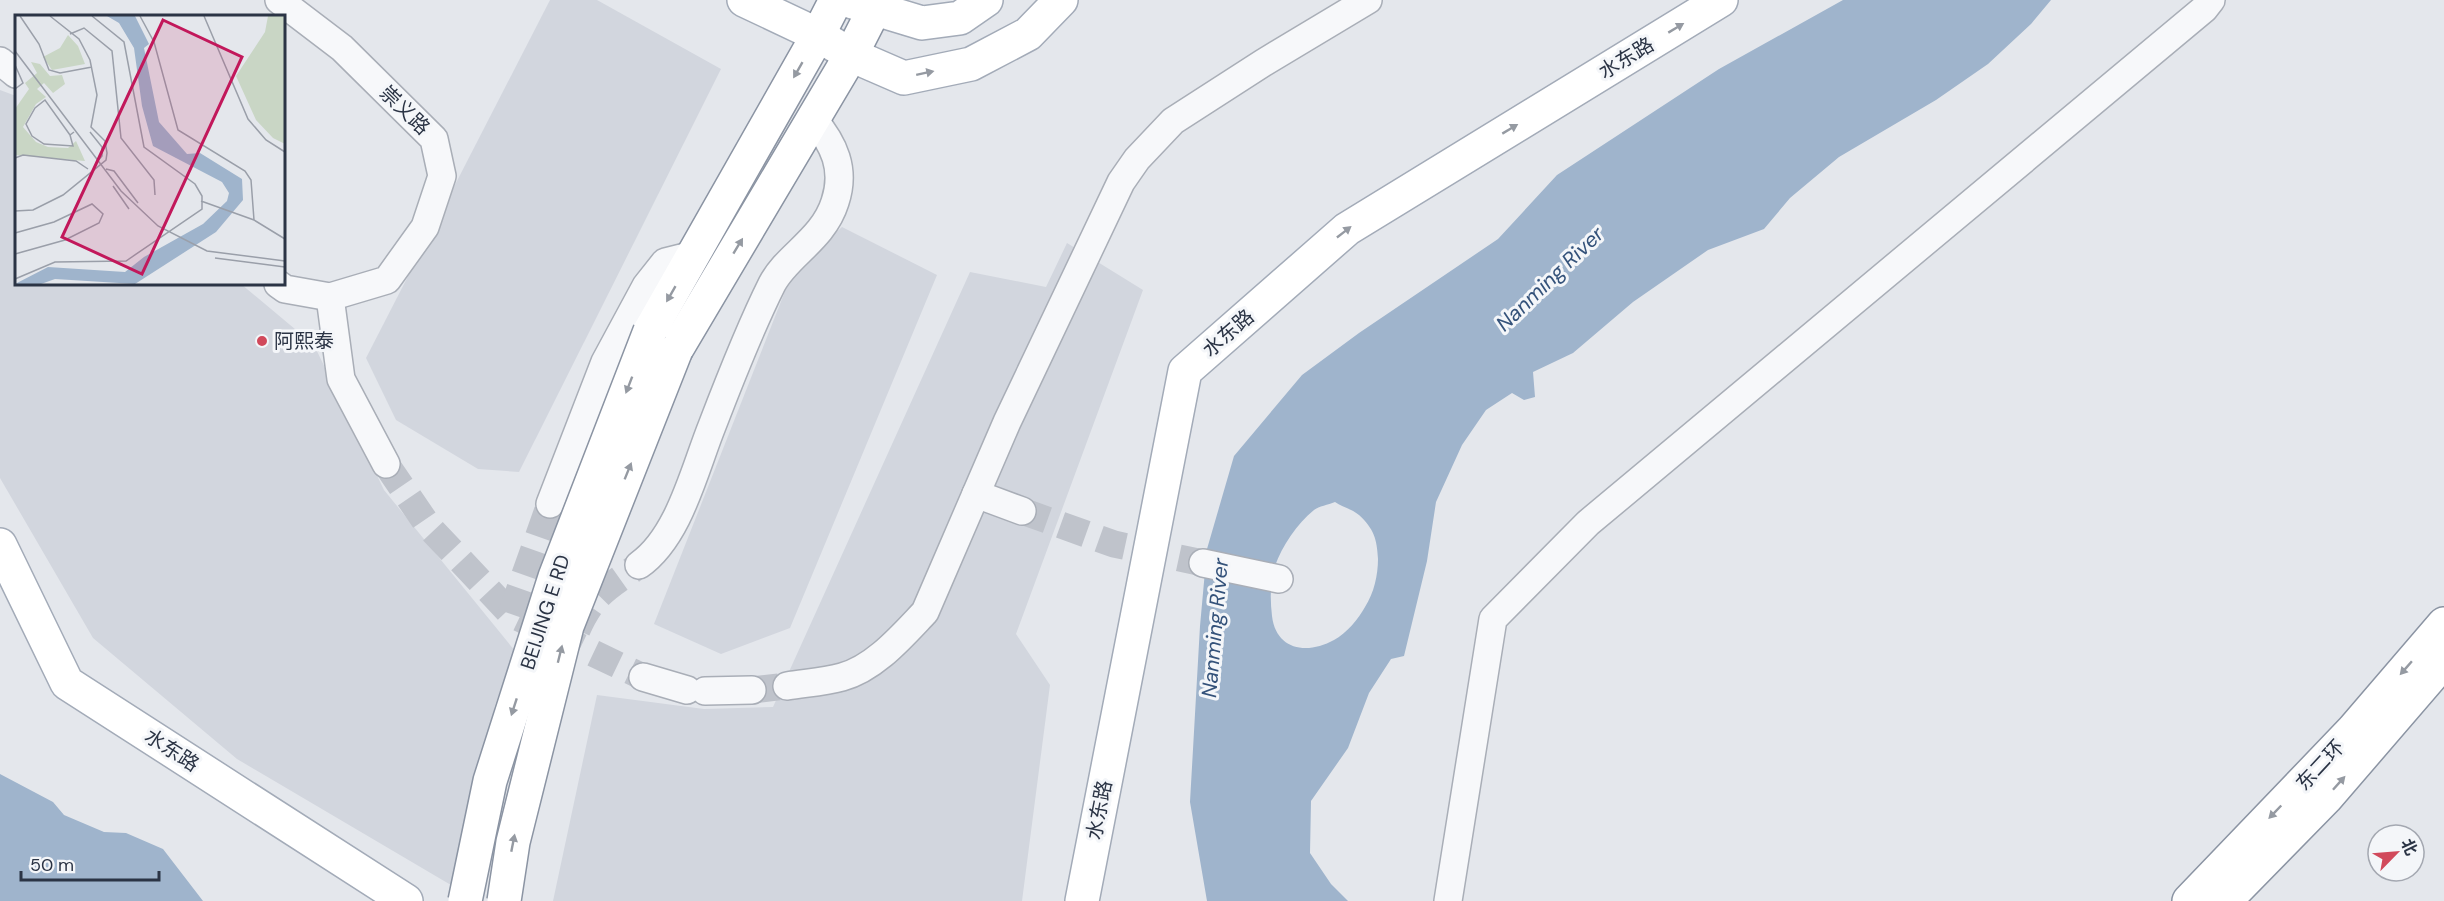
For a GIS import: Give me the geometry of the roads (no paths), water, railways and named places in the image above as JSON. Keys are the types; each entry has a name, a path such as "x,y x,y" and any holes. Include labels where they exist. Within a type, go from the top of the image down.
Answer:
{"main road":[{"path":"744,0 818,35 851,55 904,78 971,64 1028,34 1061,0"},
{"name":"BEIJING E RD","path":"465,901 490,781 555,577 650,331 836,0"},
{"path":"866,3 922,23 960,18 986,0"},
{"name":"水东路","path":"1061,901 1169,368 1331,214 1681,0"},
{"name":"水东路","path":"1082,901 1185,370 1347,229 1721,0"},
{"name":"BEIJING E RD","path":"504,901 513,842 567,626 676,350 851,55 866,3"},
{"name":"水东路","path":"0,545 67,683 406,901"},
{"name":"水东路","path":"0,592 51,697 368,901"},
{"name":"东二环","path":"2189,901 2345,738 2444,624"},
{"name":"东二环","path":"2225,901 2326,798 2444,661"}],"street":[{"name":"崇义路","path":"279,0 342,48 434,139 442,176 425,227 387,280 330,297 285,289 279,285"},
{"path":"787,686 843,677 871,663 925,612 1007,422 1121,182 1137,159 1173,121 1263,63 1368,0"},
{"path":"1448,901 1493,619 1587,523 2204,9 2211,0"},
{"path":"0,61 15,73"},
{"path":"639,565 652,556 673,525 736,364 773,282 816,237 835,202 839,166 829,138 813,119"},
{"path":"550,504 605,362 646,286 665,262 693,255"},
{"path":"330,297 341,380 386,464"},
{"path":"976,494 1022,511"},
{"path":"1203,563 1279,579"},
{"path":"643,677 696,690 752,690"}],"water":[{"name":"Nanming River","path":"1843,0 2051,0 2031,24 1988,64 1936,100 1839,157 1790,198 1764,229 1708,250 1633,302 1573,353 1533,372 1535,397 1524,400 1512,393 1486,410 1462,445 1436,502 1427,561 1404,656 1391,659 1369,693 1348,748 1311,801 1310,853 1331,884 1348,901 1207,901 1190,802 1200,626 1207,549 1234,456 1302,375 1359,333 1498,239 1557,175 1719,69","holes":["1335,502 1359,515 1374,535 1378,559 1373,590 1359,616 1339,637 1324,645 1304,648 1294,646 1280,636 1272,616 1272,578 1275,566 1291,536 1302,522 1318,507"]},
{"path":"0,774 53,802 64,815 104,832 126,833 163,849 203,901 0,901"}],"tunnel":[{"path":"386,464 429,527 511,614 643,677"},
{"path":"511,614 550,504"},
{"path":"1022,511 1114,544 1203,563"},
{"path":"577,630 596,599 639,565"},
{"path":"752,690 787,686"}],"place":[{"name":"阿熙泰","path":"262,341"}]}
